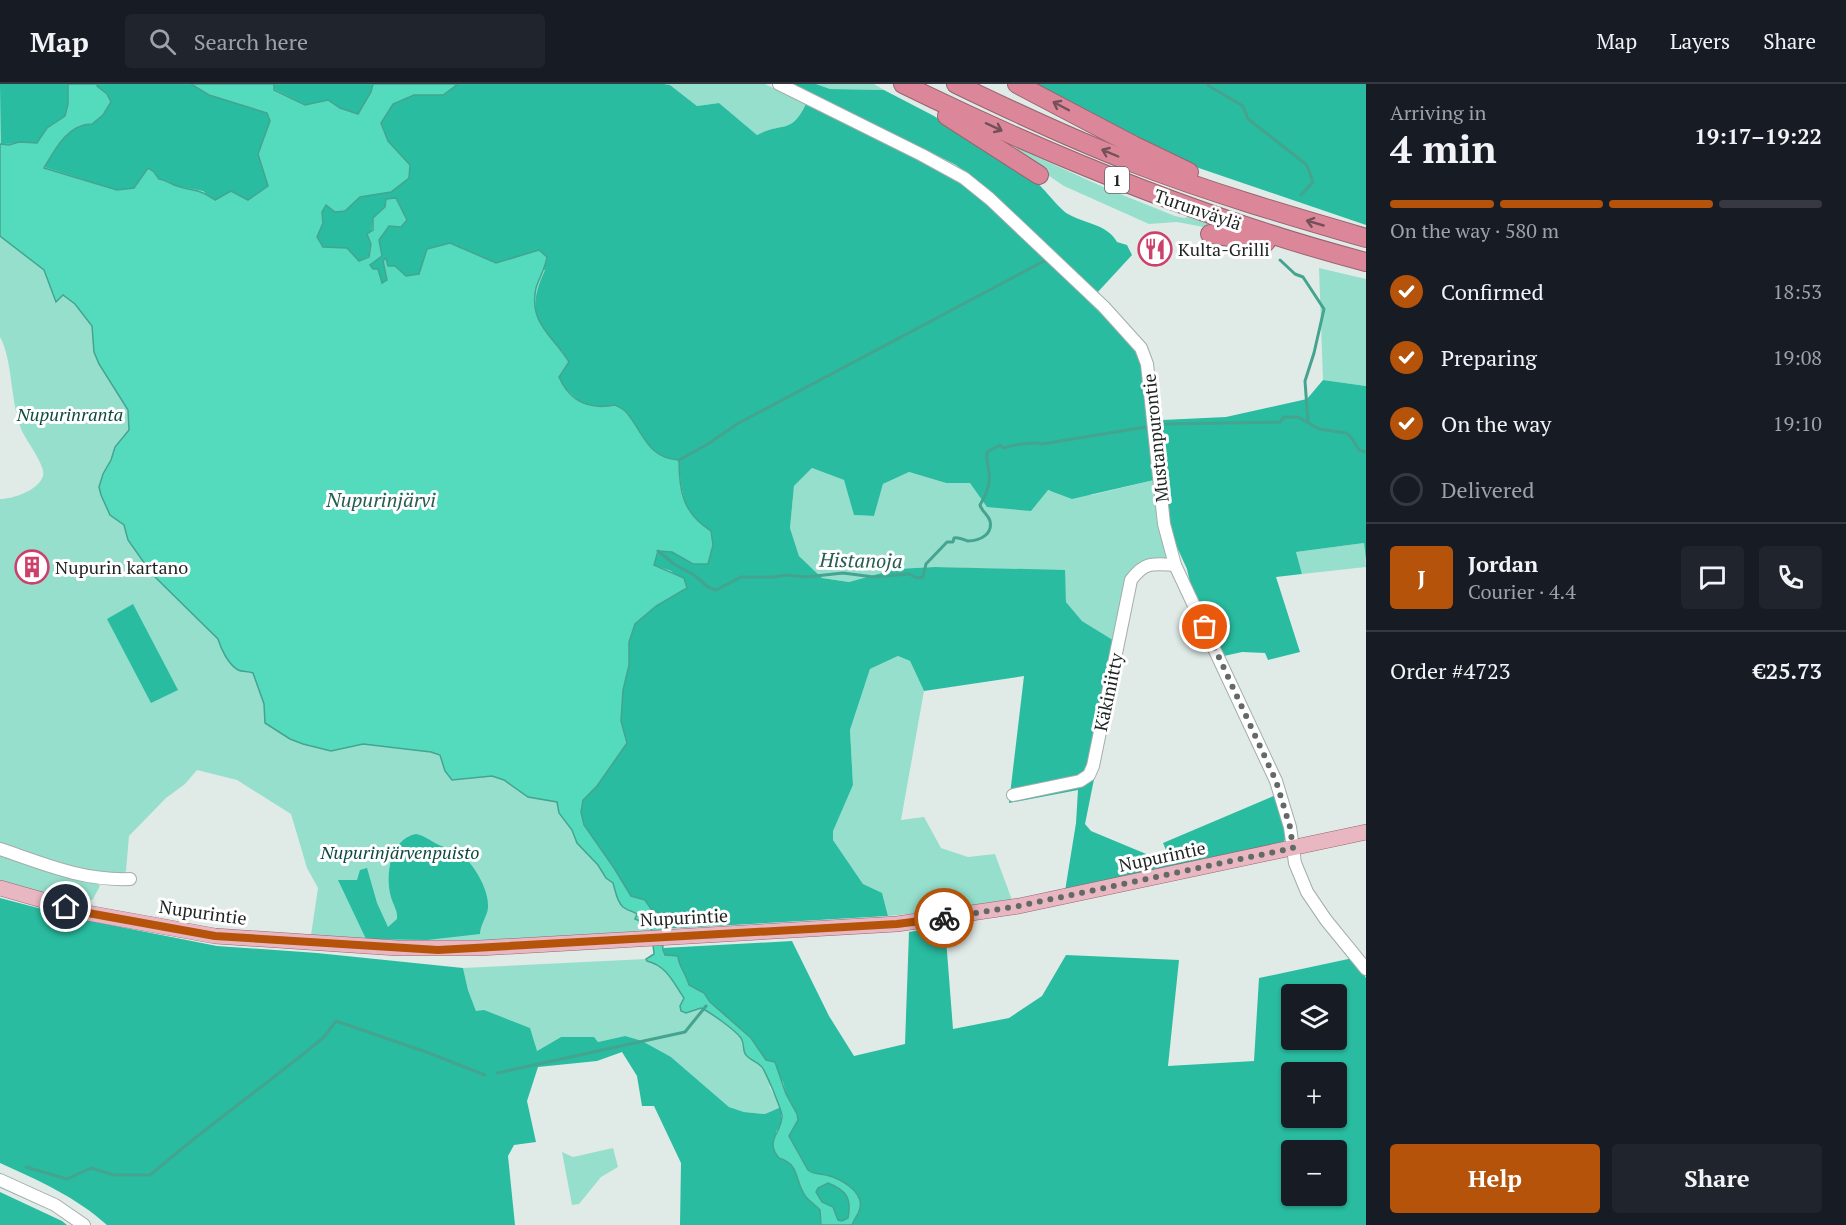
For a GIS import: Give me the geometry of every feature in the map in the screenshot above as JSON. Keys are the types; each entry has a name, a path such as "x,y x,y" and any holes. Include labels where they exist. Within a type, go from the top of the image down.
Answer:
{"highway":[{"path":"897,84 1039,175"},
{"name":"Turunväylä","path":"903,84 1013,136 1122,182 1185,206 1366,262"},
{"name":"Turunväylä","path":"956,84 1023,116 1131,162 1263,208 1366,238"},
{"path":"1017,84 1132,145 1263,208"},
{"path":"1210,234 1339,255"}],"main road":[{"name":"Nupurintie","path":"0,888 88,913 215,936 438,950 897,924 954,917 1019,906 1366,832"}],"street":[{"name":"Mustanpurontie","path":"779,84 964,178 990,199 1141,348 1148,364 1164,524 1175,565 1276,781 1290,827 1295,862 1307,892 1326,920 1366,969"},
{"name":"Käkiniitty","path":"1013,795 1080,781 1089,775 1093,766 1131,580 1140,568 1155,564 1175,565"},
{"path":"0,849 72,874 107,880 130,879"},
{"path":"0,1180 56,1205 84,1225"}],"green space":[{"path":"0,84 624,84 557,802 559,814 572,830 577,843 598,865 606,878 613,883 623,904 636,912 641,922 651,925 652,931 453,943 394,942 311,935 318,888 307,868 291,814 237,780 197,770 129,836 126,871 120,876 105,876 0,845 0,499 18,495 36,486 41,481 43,472 18,420 7,357 0,337"},
{"path":"0,84 68,84 68,104 65,116 47,128 37,143 1,144"},
{"path":"98,84 191,84 209,95 267,113 270,121 258,154 268,186 248,200 215,201 203,191 175,186 159,179 154,172 134,188 117,190 44,167 69,133 83,125 92,124 103,115 111,101 107,94 96,86"},
{"path":"274,84 373,84 358,114 340,108 328,100 306,105 274,89"},
{"path":"458,84 670,85 697,106 719,103 757,135 790,124 806,104 965,185 994,209 1122,334 1137,352 1142,363 1154,480 1072,499 1048,490 1031,511 987,507 970,483 946,483 909,472 883,484 874,516 854,515 844,480 812,468 794,486 790,528 799,556 822,578 849,582 896,569 935,567 1065,570 1066,602 1082,621 1121,645 1085,824 1091,831 1151,856 1166,850 1163,843 1276,795 1287,838 1279,846 1065,891 1076,823 1078,790 1009,803 1024,676 924,691 910,661 898,656 870,669 850,730 853,785 833,831 833,840 863,884 882,893 888,916 662,929 661,914 651,909 645,900 631,896 584,825 581,812 583,800 597,786 627,743 621,721 623,690 629,665 629,642 635,624 656,606 687,588 671,571 654,565 658,551 672,552 693,564 707,564 713,545 711,531 694,518 687,508 681,484 679,460 660,455 653,450 623,409 615,405 598,408 581,403 564,387 559,377 563,352 540,323 535,305 539,283 545,270 513,259 496,263 450,243 419,274 406,276 395,266 387,266 386,259 383,262 387,281 382,284 370,265 379,239 389,226 401,227 385,207 373,218 369,256 359,261 347,248 323,247 317,236 323,223 322,212 326,205 345,211 360,197 373,194 410,165 388,141 381,122 393,104 414,95 443,95"},
{"path":"664,84 765,84 806,104 790,124 757,135 719,103 697,106 670,85"},
{"path":"794,84 816,84 830,89 884,90 934,116 1034,180 1064,211 1108,231 1117,242 1127,245 1132,255 1096,294 982,185 956,165"},
{"path":"816,84 874,84 884,90 830,89"},
{"path":"1029,84 1366,84 1366,225 1190,165"},
{"path":"988,135 1110,190 1175,216 1188,217 1219,227 1209,228 1177,222 1149,224 1064,186"},
{"path":"1319,268 1366,279 1366,386 1323,380"},
{"path":"1323,380 1366,386 1366,561 1364,543 1296,552 1302,574 1276,577 1300,652 1268,660 1265,653 1242,652 1224,656 1171,534 1162,420 1226,417 1307,399"},
{"path":"812,468 844,480 855,515 874,516 883,484 909,472 946,483 970,483 1092,495 1154,480 1173,568 1143,571 1134,583 1121,645 1082,621 1066,602 1064,571 935,567 896,569 849,582 822,578 799,556 790,528 794,486"},
{"path":"1364,543 1366,567 1302,574 1296,552"},
{"path":"133,604 178,690 151,703 107,619"},
{"path":"898,656 910,661 924,691 901,820 924,817 941,848 968,857 995,854 1012,900 888,916 882,894 863,884 833,840 833,830 853,785 850,730 870,669"},
{"name":"Nupurinjärvenpuisto","path":"416,834 454,850 467,859 473,867 483,884 488,901 480,934 427,940 366,939 338,880 357,880 360,870 367,868 377,903 388,927 397,919 389,888 389,869 392,859 400,843"},
{"path":"0,852 96,882 100,886 93,899 79,905 0,883"},
{"path":"0,898 80,919 217,946 317,953 463,968 476,1011 484,1010 530,1028 537,1051 561,1037 594,1037 598,1042 625,1036 642,1041 671,1057 729,1107 744,1112 765,1114 781,1107 781,1124 776,1132 779,1158 791,1165 802,1191 820,1210 821,1225 680,1225 681,1163 654,1106 642,1106 637,1076 622,1052 597,1061 538,1067 527,1101 536,1142 514,1145 508,1156 515,1225 107,1225 70,1198 0,1163"},
{"path":"945,926 953,1029 1009,1018 1042,996 1066,955 1179,960 1168,1066 1254,1061 1259,978 1353,958 1366,978 1366,1225 852,1225 858,1195 825,1174 813,1174 808,1170 789,1136 797,1114 786,1094 783,1082 751,1038 710,1002 704,993 688,985 683,971 678,964 665,955 663,948 792,941 829,1016 854,1056 905,1044 909,932"},
{"path":"646,959 665,971 673,981 684,998 681,1011 687,1013 701,1008 707,1010 740,1036 746,1056 762,1066 768,1075 770,1088 781,1107 765,1114 744,1112 729,1107 671,1057 625,1036 598,1042 561,1037 537,1051 476,1011 463,968"},
{"path":"613,1148 618,1167 601,1177 579,1204 572,1205 562,1152 573,1157"},
{"path":"828,1183 843,1192 848,1200 848,1218 842,1221 838,1220 833,1208 822,1202 816,1192 818,1188"},
{"path":"0,1192 62,1221 67,1225 0,1225"}],"water":[{"name":"Nupurinjärvi","path":"68,84 98,84 97,86 107,94 111,102 103,115 92,124 83,125 69,133 44,168 117,190 134,188 148,168 159,179 200,192 215,200 231,191 248,200 268,186 258,154 270,121 267,113 209,95 191,84 274,84 274,90 305,105 328,100 340,108 358,114 373,84 458,84 443,95 414,95 393,104 381,123 388,141 410,165 409,178 391,192 360,197 345,211 335,212 326,205 322,212 323,223 317,237 323,247 347,248 359,261 369,257 371,244 367,234 373,230 373,218 385,207 386,199 396,198 407,220 401,227 389,226 379,240 382,256 370,265 373,269 378,269 382,283 387,280 383,261 386,258 388,266 395,266 406,276 419,274 427,249 450,243 496,263 539,250 547,257 536,288 536,311 544,329 569,362 559,377 563,386 581,402 597,406 615,405 623,409 653,450 660,455 679,460 684,501 694,517 711,531 713,545 708,564 693,564 672,552 658,551 654,565 684,578 687,588 656,606 635,624 629,642 629,665 623,690 621,721 627,743 597,786 583,800 581,812 584,825 631,896 645,900 651,909 661,914 665,955 678,956 689,985 704,993 710,1002 751,1038 766,1060 775,1062 786,1094 797,1114 798,1120 789,1136 808,1170 837,1179 849,1186 858,1196 860,1208 852,1225 821,1225 820,1210 802,1191 791,1165 779,1158 775,1152 773,1141 782,1116 763,1069 746,1055 742,1040 738,1035 716,1017 701,1008 686,1013 681,1011 680,1006 684,998 673,981 665,971 646,959 654,954 651,925 635,919 637,914 621,904 613,883 606,878 598,865 577,843 572,830 559,813 557,802 528,797 504,780 492,776 452,780 445,771 440,755 431,752 363,744 331,751 290,739 265,723 264,704 253,673 238,670 231,664 218,639 152,574 128,540 124,525 110,515 99,487 115,447 129,430 128,410 99,364 94,352 92,326 75,304 63,295 56,302 44,270 0,236 0,144 37,143 47,128 65,116 68,104","holes":["828,1183 843,1192 848,1200 848,1218 842,1221 838,1220 833,1207 822,1202 816,1192 818,1188"]}],"waterway":[{"path":"1208,84 1243,106 1248,119 1307,165 1313,182 1301,195"},
{"path":"679,460 737,424 1046,260"},
{"path":"1280,260 1295,274 1303,277 1324,309 1305,381 1308,422"},
{"name":"Histanoja","path":"1162,424 1280,422 1284,417 1298,417 1319,429 1346,433 1359,450 1366,452"},
{"name":"Histanoja","path":"658,551 708,587 716,590 741,577 787,575 806,577 843,573 874,577 909,574 917,578 923,577 926,564 947,542 953,542 954,538 977,540 990,530 990,521 980,505 989,480 987,452 1000,445 1004,448 1029,443 1042,444 1146,427"},
{"path":"497,1073 685,1032 706,1006"},
{"path":"26,1167 67,1179 91,1168 114,1175 150,1175 306,1052 324,1037 336,1021 485,1075"}],"way so far":[{"path":"944,918 1019,906 1293,848 1290,827 1276,781 1205,627"}],"place":[{"name":"Kulta-Grilli","path":"1155,249"},
{"name":"Nupurin kartano","path":"32,567"}],"route":[{"path":"66,907 215,936 438,950 897,924 944,918"}],"park label":[{"name":"Nupurinranta","path":"70,414"}]}
